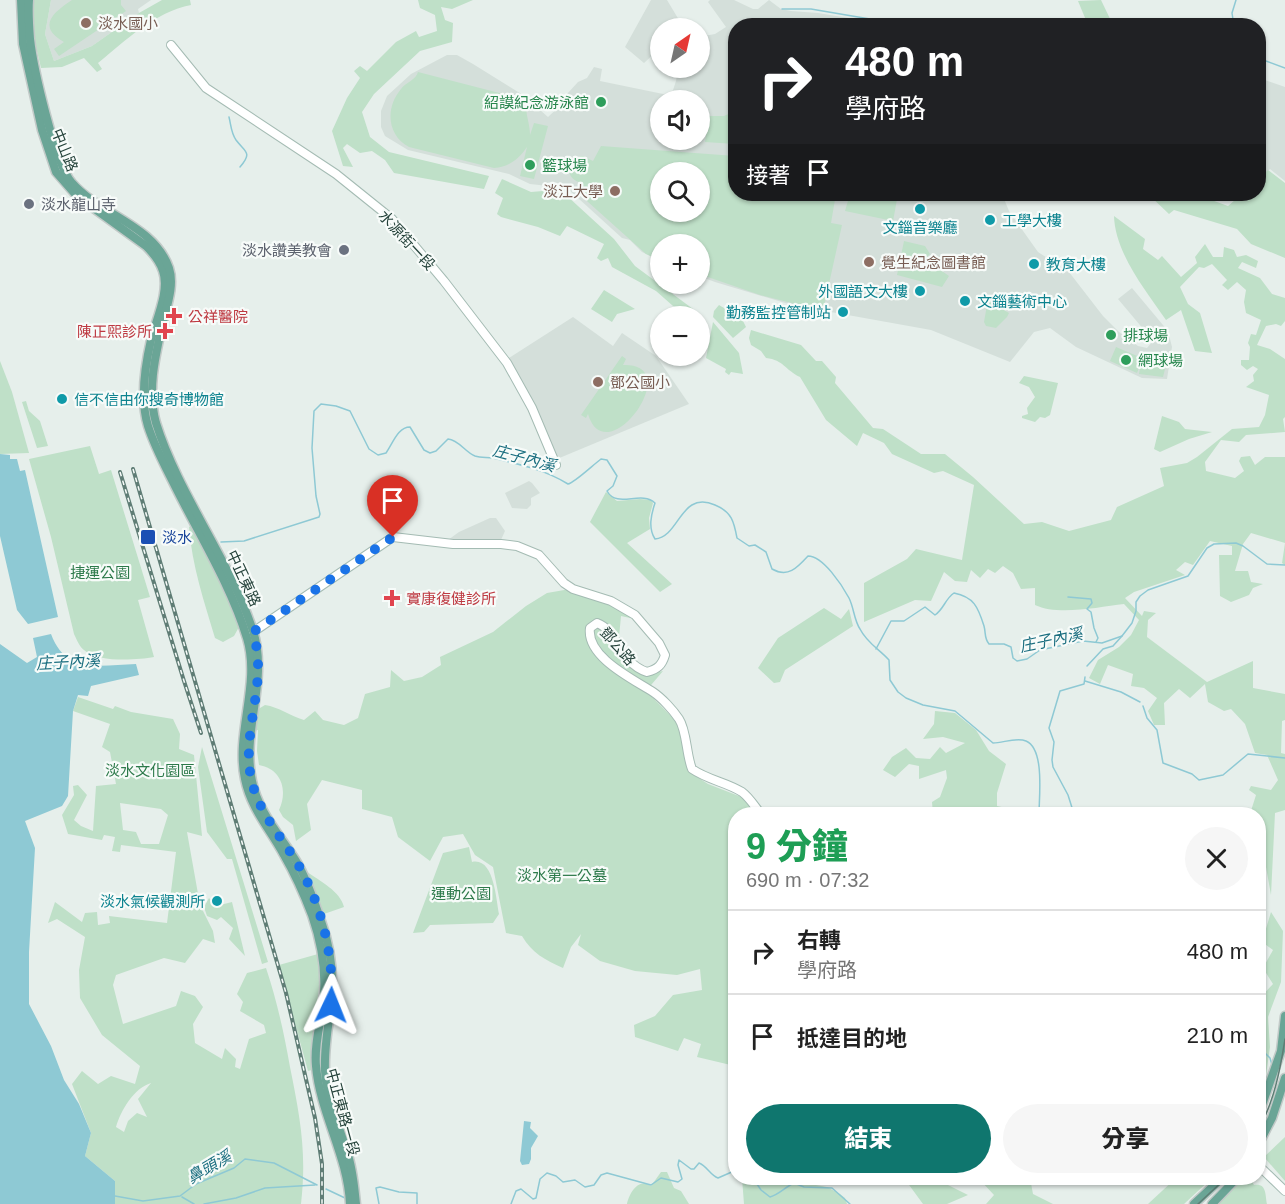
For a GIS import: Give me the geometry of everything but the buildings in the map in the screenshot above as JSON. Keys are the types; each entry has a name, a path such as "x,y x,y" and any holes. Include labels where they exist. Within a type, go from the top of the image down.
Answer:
{"main road":[{"name":"中山路","path":"21,0 23,44 42,132 56,172 77,196 146,246 155,256 163,272 165,287 150,346 145,387 149,408"},
{"name":"中山路","path":"29,0 30,41 63,171 72,184 96,203 147,237 163,253 171,273 170,291 154,367 149,408"},
{"name":"中正東路","path":"149,408 171,460 230,578 253,632 258,664 250,739 251,780 258,801 297,862 322,924 332,972 327,1004"},
{"name":"中正東路","path":"149,408 148,426 162,460 224,582 247,639 251,673 242,760 244,778 250,801 284,854 299,882 313,917 322,951 327,1004"},
{"name":"中正東路一段","path":"327,1004 316,1050 316,1066 320,1087 352,1194"},
{"path":"1266,1097 1281,1051 1285,1016"},
{"path":"1266,1128 1280,1098 1285,1078"},
{"path":"1194,1204 1214,1185"},
{"path":"1212,1204 1230,1185"},
{"path":"350,1204 352,1194"},
{"path":"352,1194 356,1204"}],"street":[{"name":"水源街一段","path":"171,45 206,88 336,174 392,219 444,281 507,363 532,408 556,465"},
{"name":"鄧公路","path":"253,632 393,537 453,544 517,546 539,555 564,583 573,589 600,597 635,615 659,643 665,655 663,663 657,669 647,672 630,663 609,632 597,623 590,628 589,633 595,648 626,677 655,693 680,721 692,769 704,777 741,792 756,807"},
{"path":"1266,1173 1285,1191"}],"shaded area":[{"name":"淡水國小","path":"51,0 151,0 138,9 139,13 92,46 54,61 45,34"},
{"path":"651,0 667,0 678,18 650,18 650,57 644,63 625,47"},
{"name":"淡江大學","path":"710,0 734,0 758,9 769,0 781,9 848,18 728,18 728,201 1005,201 1009,211 1038,252 1069,272 1103,316 1119,332 1138,346 1147,348 1152,342 1150,337 1118,299 1132,288 1168,331 1172,347 1167,379 1142,378 1076,347 1050,328 1034,332 1010,362 931,330 792,305 715,282 710,280 710,234 650,234 650,256 642,252 630,240 622,238 567,188 530,184 509,174 408,150 385,136 381,127 381,111 387,96 411,74 447,55 457,55 523,95 548,117 564,102 567,94 578,82 587,78 594,67 602,69 600,81 650,91 650,150 710,150 710,90 673,90 676,78 710,78 710,35 726,27 708,2"},
{"path":"1266,80 1285,87 1285,181 1270,169 1266,172"},
{"name":"鄧公國小","path":"573,317 613,346 622,333 650,352 650,366 663,366 689,404 557,459 509,358"},
{"path":"529,481 540,493 531,498 531,505 527,509 512,508 505,493"},
{"path":"490,518 496,518 505,531 500,542 448,540 459,532"}],"green space":[{"path":"34,0 51,0 45,34 54,61 92,46 162,0 190,0 191,5 153,20 130,36 98,63 102,69 97,72 84,58 62,67 41,68 33,34"},
{"name":"淡水國小","path":"72,0 121,0 121,5 126,11 59,56 54,49 64,42 56,36 49,25 54,14"},
{"path":"418,0 473,0 452,9 441,7 445,20 453,23 452,42 420,51 374,94 362,112 370,137 389,152 489,176 484,189 394,173 385,160 372,151 360,153 347,144 343,148 353,167 343,166 332,131 347,98 360,78 354,71 360,66 367,71 396,42 416,31 419,37 437,31 435,15 420,8"},
{"path":"1101,0 1110,18 1085,18 1078,1"},
{"path":"418,72 527,100 530,135 534,123 548,126 534,179 520,176 527,147 513,162 494,168 409,147 402,142 396,136 391,121 392,104 401,89"},
{"path":"728,114 728,144 710,142 710,116"},
{"path":"601,146 728,155 728,201 835,201 831,223 842,225 823,311 760,295 710,278 710,234 650,234 650,256 646,254 578,193 583,183 572,178 569,169 572,161 583,156 593,161"},
{"path":"1268,170 1285,183 1285,258 1251,244 1237,229 1174,210 1169,214 1155,201 1214,201 1228,206 1234,201 1266,201 1266,172"},
{"path":"502,179 531,192 543,191 566,195 614,239 635,266 650,277 650,288 612,267 608,258 601,261 597,258 604,244 567,226 560,236 538,227 501,217 497,214 503,198 495,193"},
{"path":"848,201 897,201 893,221 845,211"},
{"path":"1114,216 1145,239 1143,249 1158,260 1162,256 1181,277 1197,263 1195,257 1205,244 1213,257 1223,257 1224,247 1234,250 1237,257 1246,255 1258,261 1256,268 1242,262 1238,268 1260,278 1272,294 1285,298 1285,321 1281,326 1276,324 1266,326 1257,345 1270,349 1285,359 1285,417 1283,419 1285,432 1246,435 1239,442 1221,440 1205,462 1206,471 1235,478 1244,471 1239,461 1241,457 1250,456 1255,465 1265,457 1285,457 1285,543 1251,533 1243,544 1235,571 1248,571 1251,582 1263,584 1253,588 1249,595 1231,602 1220,596 1219,555 1232,555 1232,546 1210,541 1193,565 1185,562 1176,570 1185,575 1134,592 1125,598 1142,616 1144,611 1156,613 1148,620 1147,637 1207,682 1253,661 1253,688 1285,694 1281,753 1285,754 1285,810 1275,813 1271,895 1266,867 1266,807 1252,807 1256,795 1249,790 1251,786 1271,790 1278,780 1267,755 1255,753 1245,724 1231,709 1224,711 1208,702 1205,684 1190,698 1179,689 1164,703 1165,725 1154,725 1148,711 1157,698 1144,688 1131,686 1133,674 1108,665 1100,684 1089,678 1098,660 1119,647 1131,635 1139,620 1124,604 1078,610 1044,608 1035,605 1035,588 1021,589 1013,573 1003,566 995,573 988,569 980,578 971,570 967,582 955,581 944,572 931,601 915,600 864,622 864,583 907,559 916,549 962,560 974,485 943,471 934,473 892,454 884,443 863,433 857,446 826,420 800,377 781,363 766,358 761,351 751,345 749,338 751,330 801,345 816,361 822,361 836,377 835,383 873,428 883,429 921,454 945,454 1024,524 1042,522 1069,531 1111,520 1117,507 1164,486 1160,468 1187,463 1232,429 1259,427 1265,415 1269,395 1246,387 1254,381 1253,375 1258,369 1253,366 1247,370 1241,365 1241,360 1249,360 1248,343 1251,334 1256,335 1261,320 1246,313 1244,302 1246,290 1237,282 1228,290 1222,285 1227,280 1212,264 1204,268 1199,267 1180,287 1188,304 1200,313 1212,353 1195,351 1181,310 1166,320 1133,271 1116,230"},
{"path":"904,241 925,246 930,254 926,262 931,257 938,259 939,266 932,270 939,269 949,276 942,287 897,275"},
{"path":"604,290 635,309 617,314 612,322 591,309"},
{"path":"659,294 673,294 689,306 673,306"},
{"path":"990,302 1009,313 996,328 986,326 984,322 987,305"},
{"path":"719,305 742,319 746,327 733,338 713,317"},
{"path":"713,322 739,353 743,374 731,372 729,375 725,372 726,369 710,360"},
{"path":"1116,347 1142,358 1141,362 1166,365 1163,377 1139,374 1141,363 1137,373 1110,361"},
{"path":"622,356 626,359 623,365 641,369 647,380 645,395 637,411 624,425 610,432 597,429 588,414 586,418 581,415"},
{"path":"0,361 12,392 29,453 0,454"},
{"path":"1024,376 1058,383 1050,415 1045,418 1040,417 1035,422 1022,418 1028,414 1027,408 1035,397 1029,387 1019,383"},
{"path":"26,401 29,411 40,421 48,446 37,448 22,402"},
{"path":"1162,416 1179,422 1185,429 1212,432 1160,452 1154,449"},
{"name":"捷運公園","path":"90,446 99,474 111,470 150,597 138,600 154,657 128,660 98,657 82,648 74,634 51,537 29,459"},
{"path":"606,492 617,501 640,499 651,500 653,503 649,518 650,529 627,543 672,584 660,592 590,522"},
{"path":"191,526 219,580 239,627 234,636 223,642 215,638 203,597 193,556 189,527"},
{"path":"1285,543 1285,565 1282,563"},
{"name":"淡水第一公墓","path":"570,589 598,598 635,619 621,616 619,637 629,664 646,675 663,671 646,691 678,723 688,771 708,784 744,798 751,807 728,807 728,1064 697,1057 701,1044 684,1038 678,1051 635,1037 634,1025 655,1016 673,995 702,990 700,969 677,975 635,971 600,961 578,945 581,934 571,947 563,968 556,965 535,951 522,936 506,933 493,867 475,855 463,834 443,837 430,861 398,837 392,817 362,809 362,790 322,780 307,804 311,830 296,841 293,825 283,817 279,810 283,796 281,782 273,771 259,765 258,730 252,731 255,711 265,705 304,720 315,711 323,720 344,725 358,718 365,694 390,687 391,670 404,681 422,677 441,665 440,657 493,632 547,593"},
{"path":"824,608 841,619 849,609 853,626 785,670 780,682 774,683 758,668 778,638"},
{"name":"淡水文化園區","path":"78,697 113,709 115,706 131,712 173,719 180,734 179,749 194,755 202,836 187,832 200,905 213,931 215,943 203,939 185,963 164,958 116,975 113,985 123,1024 176,1006 181,991 195,996 203,1007 193,1024 195,1043 222,1059 225,1048 236,1059 235,1067 240,1069 249,1039 266,1033 264,1025 240,1011 243,1002 237,994 247,973 266,968 283,1029 299,1119 303,1151 301,1204 115,1204 115,1181 85,1156 91,1133 72,1084 82,1071 98,1084 111,1076 135,1084 140,1066 102,1035 80,998 79,970 85,937 57,919 48,923 55,902 82,922 85,913 97,912 98,925 110,923 109,916 167,923 176,852 121,845 120,852 112,851 115,837 104,835 102,840 68,834 62,815 74,795 73,786 78,785 87,795 74,820 93,831 96,786 116,784 110,752 102,747 110,724 73,711","holes":["120,803 161,809 168,815 159,844 141,844 136,832 123,830","151,1083 138,1099 147,1117 137,1113 128,1121 124,1132 116,1127 129,1100"]},
{"path":"935,711 955,713 976,730 989,751 1006,764 997,793 997,806 1002,807 932,807 932,802 940,797 947,778 946,770 919,779 919,766 909,764 895,777 883,770 892,757 906,748 916,758 930,759 940,747 946,753 965,743 943,737 923,739 934,724"},
{"path":"202,747 268,962 262,964 232,859 227,859 207,832 198,767"},
{"name":"運動公園","path":"469,847 472,862 479,862 485,866 493,880 499,914 493,923 430,925 424,932 413,933 443,853"},
{"path":"307,872 334,891 344,907 324,914"},
{"path":"209,898 216,906 232,902 245,956 229,939 233,928 221,917 217,920 207,916 204,907"},
{"path":"1271,912 1283,931 1281,982 1268,1017 1270,1047 1266,1075 1266,992 1273,984 1266,973 1266,963 1273,950 1266,945 1266,929"},
{"path":"318,954 320,980 311,1049 312,1070 308,1071 279,965"},
{"path":"1285,1137 1285,1181 1266,1159 1266,1155"},
{"path":"661,1172 667,1172 674,1188 681,1191 689,1204 627,1204 638,1185 651,1186"},
{"path":"743,1185 827,1187 845,1198 847,1204 744,1204"},
{"path":"909,1185 948,1185 968,1195 947,1204 923,1204"},
{"path":"985,1185 1031,1185 1033,1194 1053,1204 986,1204 994,1195"},
{"path":"1168,1185 1204,1185 1184,1204 1148,1204"},
{"path":"1236,1185 1258,1185 1263,1188 1267,1204 1218,1204"}],"water":[{"path":"0,454 10,455 10,459 17,459 20,471 25,470 58,617 28,624 17,610 0,536"},
{"path":"51,634 58,647 75,662 98,666 136,664 139,675 91,686 88,696 78,695 73,711 68,796 62,806 25,821 35,848 29,952 29,1004 91,1133 85,1156 115,1181 115,1204 0,1204 0,644 27,663 37,657 33,638"},
{"path":"524,1121 531,1122 530,1128 538,1136 531,1148 529,1164 522,1165 520,1161"}],"waterway":[{"path":"1233,18 1236,0"},
{"path":"782,9 811,9 864,18"},
{"path":"1266,61 1285,68"},
{"path":"229,117 234,137 247,155 240,167"},
{"name":"庄子內溪","path":"221,542 244,541 319,517 312,448 314,411 321,404 350,411 369,449 378,455 386,453 399,433 410,427 424,450 430,453 436,451 448,439 475,456 532,468 568,484 601,459 607,460 617,476 613,486 607,491 611,496 617,499 643,498 655,503 651,517 655,539 670,531 687,509 703,502 715,505 729,514 737,538 749,546 755,545 766,552 772,569 778,572 788,572 796,568 808,556 820,561 846,592 856,622 863,634 889,660 890,680 898,692 923,705 955,711 993,743 1018,740 1026,741 1032,746 1036,753 1040,774 1039,807"},
{"name":"庄子內溪","path":"876,649 891,621 904,621 925,607 935,615 954,593 971,600 977,608 989,644 1004,644 1011,647 1013,658 1017,661 1027,659 1040,650 1083,641 1102,643 1122,636 1132,623 1136,602 1140,596 1148,590 1188,576 1207,548 1214,544 1236,543 1267,564 1285,565"},
{"path":"1068,597 1091,599 1092,603 1087,609 1091,612 1098,638 1096,642"},
{"path":"1087,666 1103,649 1113,646 1122,636"},
{"path":"1072,807 1053,767 1054,742 1049,728 1060,691 1084,684 1085,677"},
{"path":"1085,681 1121,692 1140,702"},
{"path":"1143,706 1147,718 1157,730 1163,763 1192,774 1199,780 1223,775 1248,754 1285,758"},
{"name":"庄子內溪","path":"1266,1054 1272,1065"},
{"name":"鼻頭溪","path":"115,1196 143,1201 180,1196 196,1184 234,1168 245,1159 274,1163 317,1185"},
{"name":"鼻頭溪","path":"511,1204 516,1191 521,1189 533,1199 536,1198 540,1179 547,1173 563,1182 575,1180 585,1187 594,1185 601,1175 607,1173 651,1185 661,1178 678,1182 682,1179 679,1160 691,1169 699,1163 718,1178 728,1174"},
{"name":"鼻頭溪","path":"204,1204 236,1198 265,1188 315,1185"},
{"name":"鼻頭溪","path":"758,1185 770,1197 791,1185"},
{"name":"鼻頭溪","path":"799,1185 832,1188 850,1204"},
{"name":"鼻頭溪","path":"379,1204 376,1188 380,1187 399,1192 417,1193 417,1204"},
{"name":"鼻頭溪","path":"326,1189 345,1198"},
{"name":"鼻頭溪","path":"182,1197 194,1204"}],"tram line":[{"path":"1266,1112 1276,1086 1285,1039"},
{"path":"1198,1204 1218,1185"}],"railway":[{"path":"133,469 286,993 315,1118 322,1164 322,1204"},
{"path":"120,472 201,733"}],"place":[{"name":"淡水國小","path":"86,23"},
{"name":"紹謨紀念游泳館","path":"601,102"},
{"name":"籃球場","path":"530,165"},
{"name":"淡江大學","path":"615,191"},
{"name":"淡水龍山寺","path":"29,204"},
{"name":"文錙音樂廳","path":"920,209"},
{"name":"工學大樓","path":"990,220"},
{"name":"淡水讚美教會","path":"344,250"},
{"name":"覺生紀念圖書館","path":"869,262"},
{"name":"教育大樓","path":"1034,264"},
{"name":"外國語文大樓","path":"920,291"},
{"name":"文錙藝術中心","path":"965,301"},
{"name":"勤務監控管制站","path":"843,312"},
{"name":"公祥醫院","path":"174,316"},
{"name":"陳正煕診所","path":"165,331"},
{"name":"排球場","path":"1111,335"},
{"name":"網球場","path":"1126,360"},
{"name":"鄧公國小","path":"598,382"},
{"name":"信不信由你搜奇博物館","path":"62,399"},
{"name":"淡水","path":"148,537"},
{"name":"實康復健診所","path":"392,598"},
{"name":"淡水氣候觀測所","path":"217,901"}],"route":[{"path":"331,1005 332,972 322,924 297,862 272,826 258,801 251,780 249,757 258,664 253,632 393,537"}]}
